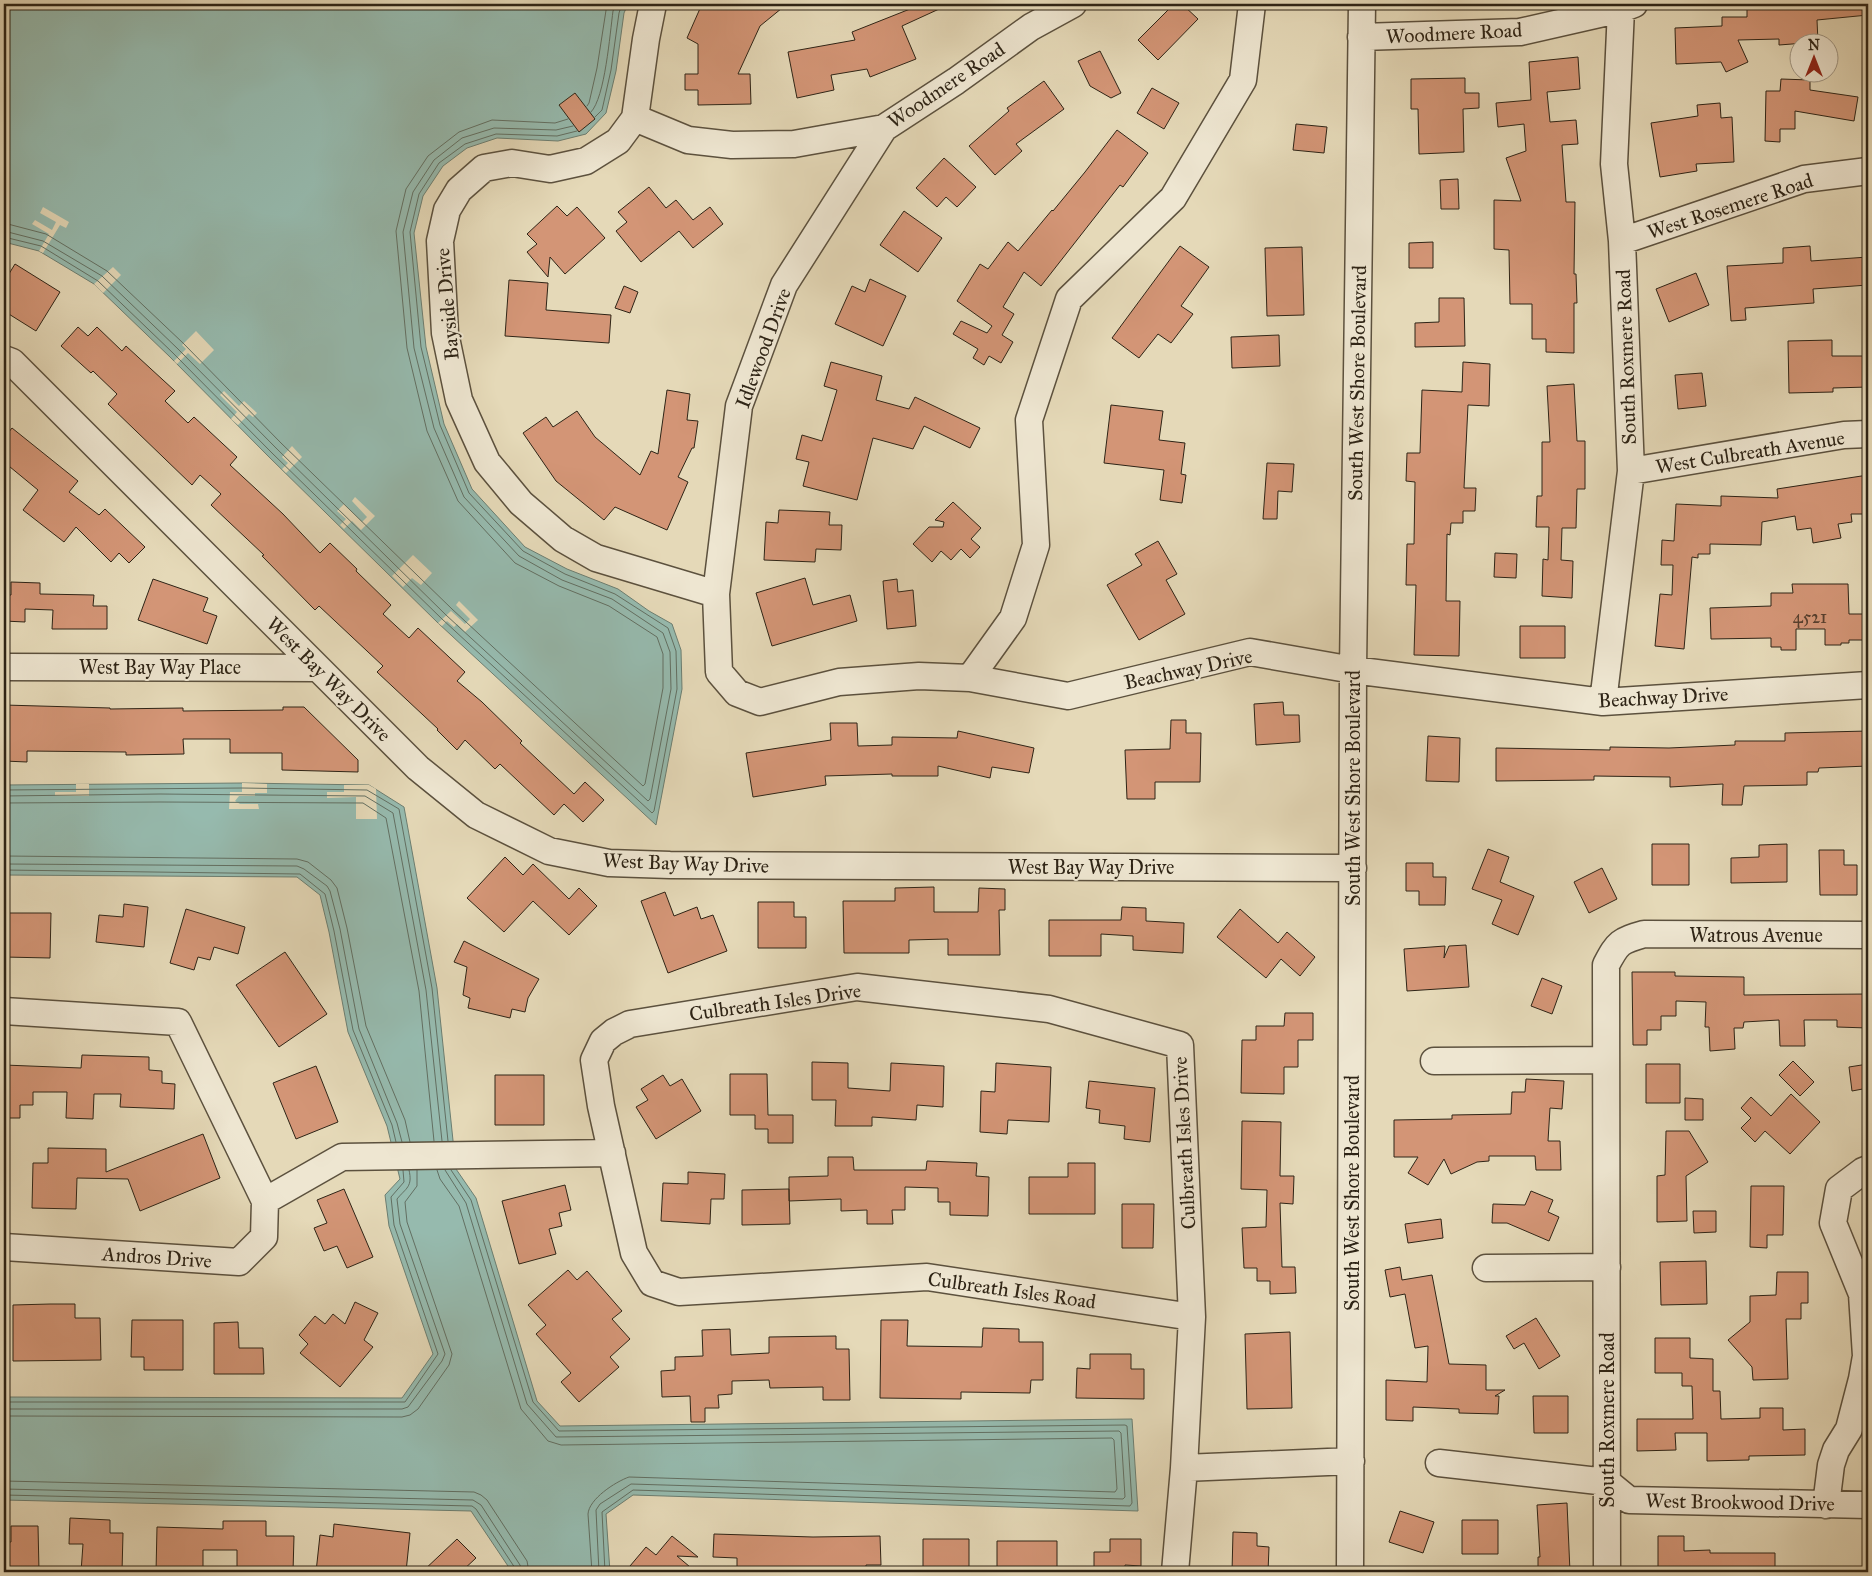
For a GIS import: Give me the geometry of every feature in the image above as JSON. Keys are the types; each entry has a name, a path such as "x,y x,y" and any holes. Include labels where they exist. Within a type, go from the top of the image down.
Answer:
{"street":[{"name":"Bayside Drive","path":"653,4 634,118 618,141 586,161 550,169 512,163 484,168 459,190 447,210 440,241 446,333 459,400 487,462 521,503 563,539 596,558 716,594"},
{"name":"Woodmere Road","path":"634,118 688,140 732,146 794,144 884,128 956,81 1031,28 1074,4"},
{"path":"970,678 1013,618 1036,545 1030,420 1069,299 1173,198 1243,80 1252,4"},
{"name":"South West Shore Boulevard","path":"1350,1572 1353,670 1362,4"},
{"name":"Woodmere Road","path":"1361,37 1520,32 1628,7"},
{"name":"South Roxmere Road","path":"1603,702 1631,471 1622,241 1614,164 1628,7"},
{"name":"Idlewood Drive","path":"716,594 739,406 784,285 884,128"},
{"name":"West Rosemere Road","path":"1622,241 1804,179 1868,171"},
{"name":"West Bay Way Drive","path":"4,359 12,362 418,768 476,815 549,851 609,863 670,865 1353,868"},
{"name":"West Culbreath Avenue","path":"1631,471 1844,435 1868,434"},
{"name":"Beachway Drive","path":"716,594 719,672 737,693 760,702 839,682 919,676 970,678 1068,696 1250,652 1353,670 1603,702 1868,684"},
{"name":"West Bay Way Place","path":"4,667 317,668"},
{"name":"South Roxmere Road","path":"1607,1572 1606,965 1614,948 1624,940 1644,934"},
{"name":"Watrous Avenue","path":"1644,934 1868,935"},
{"name":"Culbreath Isles Drive","path":"612,1153 601,1106 594,1060 603,1041 614,1032 630,1024 858,987 1049,1009 1171,1042 1180,1045 1192,1316"},
{"path":"4,1012 178,1022 265,1201 342,1157 612,1153"},
{"path":"1434,1061 1606,1060"},
{"name":"Culbreath Isles Road","path":"612,1153 634,1253 652,1283 679,1292 927,1277 1192,1316"},
{"path":"1826,1505 1831,1465 1836,1450 1849,1430 1866,1356 1862,1294 1834,1223 1839,1189 1868,1169"},
{"name":"Andros Drive","path":"4,1247 239,1262 264,1237 265,1201"},
{"path":"1486,1268 1607,1267"},
{"path":"1175,1572 1184,1468 1192,1316"},
{"path":"1184,1468 1351,1461"},
{"path":"1439,1464 1607,1482"},
{"name":"West Brookwood Drive","path":"1607,1482 1629,1500 1868,1505"}],"water":[{"path":"4,4 628,4 624,13 616,71 606,113 586,134 558,141 497,138 467,148 443,166 423,196 414,233 426,347 444,424 472,489 525,547 567,569 618,589 649,611 672,624 681,650 682,689 656,825 438,623 94,284 39,251 4,242"},
{"path":"242,783 369,785 404,807 437,988 456,1169 476,1198 537,1401 560,1426 1132,1419 1138,1511 633,1495 606,1514 610,1572 512,1572 471,1511 4,1500 4,1397 402,1398 433,1354 389,1226 385,1195 400,1179 387,1126 348,1032 320,895 297,877 4,875 4,785"}],"pier":[{"path":"43,207 69,222 66,228 60,225 43,253 39,251 49,234 32,224 35,220 52,230 56,222 40,213"},
{"path":"113,267 121,275 103,293 94,284"},
{"path":"196,331 214,350 200,364 188,353 177,364 174,361 186,349 182,345"},
{"path":"224,391 239,406 244,401 257,413 253,417 249,414 238,425 231,419 237,412 220,395"},
{"path":"292,446 302,457 286,473 282,469 288,463 282,457"},
{"path":"355,497 375,516 361,530 352,521 344,529 340,525 346,519 337,511 344,504 362,522 367,517 352,501"},
{"path":"413,555 432,573 421,585 412,578 403,587 392,576"},
{"path":"459,601 478,620 465,632 457,624 454,627 447,621 442,626 438,623 451,611 465,624 470,619 456,605"},
{"path":"242,783 267,784 267,793 255,793 255,796 239,796 235,801 240,804 258,804 259,809 229,809 230,792 242,792"},
{"path":"76,784 89,784 89,796 55,796 55,792 76,792"},
{"path":"344,785 369,785 376,789 377,819 356,819 356,797 327,798 327,792 344,792"}],"building":[{"path":"702,4 787,4 760,26 738,74 750,74 751,104 698,105 698,90 685,90 685,74 698,74 698,44 687,38"},
{"path":"908,4 950,4 902,26 916,59 870,77 867,69 831,75 834,90 797,98 788,52 855,40 852,32 910,9"},
{"path":"1174,4 1182,4 1198,19 1158,60 1138,40"},
{"path":"1777,4 1868,4 1868,15 1817,20 1818,32 1790,32 1790,44 1779,45 1779,39 1738,40 1748,62 1726,72 1721,62 1676,64 1675,28 1722,26 1722,17 1747,17 1747,6"},
{"path":"1100,51 1121,93 1111,98 1090,86 1078,61"},
{"path":"1578,57 1580,89 1547,92 1550,122 1576,120 1578,144 1562,145 1566,202 1575,202 1574,274 1576,274 1577,303 1574,303 1574,353 1546,352 1546,339 1532,339 1532,304 1510,304 1509,250 1494,249 1494,200 1521,201 1506,158 1526,151 1524,124 1498,127 1496,103 1531,100 1529,62"},
{"path":"1465,78 1465,93 1479,93 1479,108 1463,109 1464,152 1419,154 1418,109 1411,109 1411,79"},
{"path":"1781,79 1790,79 1790,82 1810,82 1810,90 1858,97 1854,121 1795,111 1795,129 1780,129 1780,142 1765,141 1766,91 1780,91"},
{"path":"1044,81 1064,109 1016,144 1022,151 995,175 969,146 1009,111 1007,108"},
{"path":"1152,88 1179,103 1164,129 1137,113"},
{"path":"575,93 595,119 579,132 559,105"},
{"path":"1720,103 1721,118 1732,117 1734,162 1696,164 1697,171 1660,177 1651,123 1698,116 1697,105"},
{"path":"1296,124 1327,127 1324,153 1293,150"},
{"path":"1117,130 1148,153 1123,187 1120,185 1041,286 1024,272 1003,307 1014,314 1002,335 1013,342 1001,363 989,356 984,365 973,358 978,349 953,334 961,321 987,333 992,326 957,301 980,264 988,269 1008,242 1018,251 1085,172"},
{"path":"944,158 976,187 957,207 946,197 937,207 916,188"},
{"path":"1458,179 1459,209 1441,209 1440,180"},
{"path":"649,187 666,208 676,200 693,220 710,207 723,224 693,248 679,231 641,262 616,231 627,222 618,212"},
{"path":"557,206 567,216 577,207 605,238 565,274 550,257 548,277 527,252 537,244 527,234"},
{"path":"904,211 942,238 918,272 880,245"},
{"path":"1433,242 1433,268 1409,268 1409,243"},
{"path":"1180,246 1209,267 1181,306 1193,314 1171,343 1158,334 1139,358 1112,338"},
{"path":"1810,246 1811,261 1868,257 1868,285 1813,289 1814,303 1745,308 1746,320 1731,321 1727,266 1783,263 1783,248"},
{"path":"1302,247 1304,315 1267,316 1265,248"},
{"path":"15,264 60,292 36,331 4,311 4,282"},
{"path":"1696,273 1709,305 1669,322 1656,289"},
{"path":"870,279 906,296 883,346 835,324 852,286 865,292"},
{"path":"509,280 548,283 546,310 611,315 609,343 505,336"},
{"path":"624,286 638,292 630,313 615,308"},
{"path":"1439,298 1464,298 1465,346 1415,347 1415,323 1439,322"},
{"path":"78,327 88,336 97,327 122,351 126,346 175,391 165,401 188,423 194,417 237,457 230,465 283,514 320,553 330,543 357,569 356,571 391,605 383,614 409,638 418,628 465,672 457,681 482,702 522,741 520,743 574,794 585,782 604,800 583,822 564,804 554,815 500,764 495,769 465,740 457,750 438,729 377,672 383,666 319,606 315,610 262,556 264,555 211,505 221,494 200,475 192,485 108,404 117,394 93,371 91,373 61,346"},
{"path":"1279,335 1280,366 1232,368 1231,337"},
{"path":"1832,340 1832,356 1868,356 1868,387 1833,388 1833,392 1789,393 1788,341"},
{"path":"831,362 882,376 876,400 909,409 915,397 980,428 970,448 924,426 913,449 873,438 857,500 803,486 809,462 796,459 802,435 822,441 837,390 824,386"},
{"path":"1463,362 1490,364 1489,406 1468,405 1464,488 1476,488 1475,511 1463,511 1463,523 1451,523 1450,535 1447,534 1446,601 1460,601 1459,656 1414,655 1416,585 1406,585 1407,544 1414,544 1415,482 1406,481 1407,453 1420,453 1422,390 1462,392"},
{"path":"1702,373 1706,406 1678,409 1675,375"},
{"path":"1574,384 1577,441 1585,441 1585,489 1577,489 1576,528 1562,528 1561,560 1573,561 1572,598 1542,596 1543,559 1548,560 1549,527 1536,527 1537,496 1542,496 1542,442 1550,442 1547,386"},
{"path":"667,390 690,394 687,420 698,421 694,448 692,448 678,477 688,482 667,530 615,507 604,520 556,481 523,433 546,417 553,427 577,411 595,437 640,475 651,451 658,454"},
{"path":"1111,405 1163,411 1159,440 1185,443 1181,474 1186,475 1182,503 1160,500 1164,470 1104,463"},
{"path":"12,428 78,481 69,492 99,515 105,509 145,547 129,563 119,553 111,562 76,527 64,542 23,510 38,490 4,462 4,438"},
{"path":"1267,463 1294,464 1292,492 1278,491 1277,519 1263,519"},
{"path":"1868,475 1868,514 1851,514 1852,522 1838,524 1841,538 1813,543 1811,528 1797,530 1795,516 1762,522 1761,545 1710,544 1710,554 1698,554 1698,558 1692,557 1684,649 1655,646 1660,594 1672,595 1673,565 1661,565 1662,540 1674,541 1676,504 1721,506 1721,496 1778,498 1777,489"},
{"path":"953,502 981,528 971,539 980,547 970,558 961,549 951,560 941,551 932,562 913,544 929,527 943,527 944,522 935,520"},
{"path":"779,510 830,512 829,525 842,525 841,550 816,549 815,562 764,560 766,522 778,523"},
{"path":"1158,541 1177,574 1166,580 1185,614 1139,640 1107,585 1142,565 1135,554"},
{"path":"1495,553 1517,554 1516,578 1494,577"},
{"path":"805,578 813,605 850,595 857,621 772,646 756,593"},
{"path":"153,579 208,598 203,611 217,616 207,644 138,620"},
{"path":"897,579 898,592 913,590 916,626 887,629 883,581"},
{"path":"11,582 40,583 40,594 94,595 93,606 107,606 107,629 52,629 53,610 25,609 25,622 4,621 4,595 11,595"},
{"path":"1792,584 1848,584 1849,614 1868,614 1868,640 1849,640 1849,643 1841,643 1841,645 1825,645 1825,629 1796,629 1796,650 1781,650 1781,647 1771,647 1771,638 1711,639 1710,608 1771,606 1771,593 1793,593"},
{"path":"1520,626 1565,626 1565,658 1520,658"},
{"path":"1283,702 1284,715 1299,715 1300,742 1256,745 1254,704"},
{"path":"4,705 110,709 183,708 183,711 283,710 283,707 304,707 358,760 358,772 282,770 282,753 230,753 230,739 183,739 184,754 126,755 126,752 27,751 27,762 4,761"},
{"path":"1171,720 1186,720 1186,733 1201,733 1200,782 1155,782 1155,799 1127,799 1125,750 1170,749"},
{"path":"830,723 857,723 858,746 892,745 892,737 957,738 958,731 1034,748 1029,773 992,767 990,778 938,766 938,776 892,776 892,774 825,776 826,785 753,797 746,753 831,740"},
{"path":"1868,731 1868,766 1819,768 1818,772 1807,772 1807,785 1744,786 1742,805 1722,805 1723,784 1670,787 1670,777 1594,776 1594,780 1496,781 1496,748 1610,750 1610,747 1669,748 1735,745 1735,741 1785,741 1785,733"},
{"path":"1428,736 1460,738 1459,782 1426,781"},
{"path":"1652,844 1689,844 1689,885 1652,885"},
{"path":"1787,844 1787,882 1731,883 1731,858 1759,857 1759,845"},
{"path":"1488,849 1509,857 1500,882 1534,896 1518,935 1492,924 1502,900 1472,889"},
{"path":"1819,850 1844,850 1844,865 1857,865 1857,895 1820,895"},
{"path":"505,857 523,875 533,864 569,899 579,888 597,906 569,935 533,901 504,932 467,898"},
{"path":"1406,863 1433,863 1433,877 1446,877 1445,905 1419,905 1419,891 1406,891"},
{"path":"1602,868 1617,899 1589,913 1574,882"},
{"path":"934,887 934,912 978,912 979,888 1005,889 1005,910 999,910 1000,955 948,955 948,939 909,940 909,953 844,953 843,901 895,901 895,888"},
{"path":"665,892 674,916 697,907 701,919 713,915 727,951 668,973 641,901"},
{"path":"758,902 794,902 794,917 806,917 806,948 758,948"},
{"path":"124,904 148,907 144,947 96,942 99,915 123,917"},
{"path":"1122,907 1146,908 1146,921 1184,923 1183,953 1133,950 1133,936 1101,934 1101,956 1049,956 1049,920 1121,920"},
{"path":"186,909 245,927 238,954 214,947 210,960 198,957 194,970 170,963"},
{"path":"1240,909 1278,943 1287,932 1315,957 1300,976 1281,959 1266,978 1217,937"},
{"path":"4,913 51,913 50,958 4,957"},
{"path":"464,941 539,979 528,998 525,1012 512,1009 510,1018 468,1008 470,998 463,995 467,967 454,962"},
{"path":"1466,945 1469,987 1407,991 1404,949 1445,946 1444,958 1449,946"},
{"path":"285,952 327,1014 279,1047 236,985"},
{"path":"1632,972 1675,972 1675,976 1744,977 1744,995 1868,994 1868,1028 1837,1027 1837,1020 1804,1020 1805,1046 1780,1046 1779,1020 1744,1022 1743,1028 1734,1028 1735,1049 1710,1051 1709,1027 1705,1027 1706,1002 1676,1001 1676,1016 1661,1016 1661,1030 1647,1030 1647,1045 1633,1045"},
{"path":"1542,978 1562,986 1552,1014 1531,1006"},
{"path":"1285,1013 1313,1013 1313,1040 1298,1040 1298,1067 1284,1067 1284,1094 1241,1093 1242,1040 1256,1040 1256,1026 1284,1026"},
{"path":"82,1055 149,1057 149,1070 162,1071 162,1083 175,1084 174,1109 120,1107 121,1094 94,1094 93,1119 66,1118 67,1092 33,1092 33,1105 20,1105 20,1118 4,1118 4,1065 81,1068"},
{"path":"1793,1061 1814,1082 1800,1096 1779,1075"},
{"path":"812,1062 848,1063 848,1088 890,1091 891,1063 944,1066 943,1107 917,1105 916,1120 872,1117 872,1126 835,1126 836,1100 812,1100"},
{"path":"996,1063 1051,1067 1049,1122 1008,1120 1007,1134 980,1132 981,1091 995,1092"},
{"path":"1646,1064 1680,1064 1680,1103 1646,1103"},
{"path":"1868,1064 1868,1088 1852,1091 1849,1067"},
{"path":"316,1066 338,1122 296,1139 273,1083"},
{"path":"730,1074 767,1074 768,1115 793,1115 793,1143 768,1143 768,1129 755,1129 755,1115 730,1115"},
{"path":"495,1075 544,1075 544,1125 495,1125"},
{"path":"663,1075 670,1086 682,1079 701,1111 656,1139 636,1107 648,1100 641,1089"},
{"path":"1526,1079 1564,1081 1562,1109 1550,1108 1548,1141 1560,1141 1561,1170 1536,1170 1535,1156 1489,1156 1489,1161 1477,1162 1451,1174 1444,1159 1428,1185 1408,1173 1418,1157 1394,1157 1394,1120 1452,1119 1452,1115 1511,1114 1512,1092 1525,1092"},
{"path":"1089,1081 1155,1088 1150,1142 1124,1139 1125,1126 1099,1123 1100,1110 1086,1108"},
{"path":"1791,1094 1820,1122 1790,1154 1765,1131 1755,1142 1741,1128 1751,1118 1741,1108 1751,1097 1771,1116"},
{"path":"1685,1098 1703,1099 1703,1120 1685,1120"},
{"path":"1242,1121 1281,1122 1280,1176 1294,1176 1293,1204 1280,1203 1282,1267 1295,1267 1296,1293 1270,1294 1270,1281 1257,1281 1257,1268 1244,1268 1242,1228 1266,1227 1267,1190 1241,1189"},
{"path":"1666,1131 1689,1131 1708,1162 1686,1176 1687,1221 1657,1222 1657,1176 1665,1175"},
{"path":"203,1134 220,1178 140,1211 128,1179 77,1178 76,1209 32,1208 33,1163 48,1163 48,1148 106,1149 106,1172"},
{"path":"828,1157 853,1157 854,1170 926,1170 927,1161 977,1163 976,1176 989,1177 988,1216 950,1215 950,1202 938,1202 938,1188 905,1187 905,1210 892,1210 893,1224 867,1224 867,1210 841,1211 841,1199 789,1201 789,1177 828,1176"},
{"path":"1068,1163 1095,1163 1095,1214 1029,1214 1029,1177 1068,1177"},
{"path":"688,1172 725,1174 724,1199 711,1199 710,1224 661,1221 663,1183 688,1184"},
{"path":"565,1185 571,1210 559,1213 562,1226 549,1229 556,1254 519,1264 502,1201"},
{"path":"1751,1186 1784,1186 1783,1235 1767,1235 1767,1248 1750,1247"},
{"path":"344,1189 373,1257 347,1268 337,1246 324,1251 314,1228 327,1223 317,1200"},
{"path":"789,1189 790,1224 742,1225 742,1190"},
{"path":"1531,1191 1553,1200 1548,1212 1559,1217 1549,1241 1507,1223 1492,1223 1493,1204 1525,1205"},
{"path":"1122,1204 1154,1204 1153,1248 1122,1248"},
{"path":"1693,1211 1716,1211 1716,1232 1694,1233"},
{"path":"1441,1219 1443,1238 1408,1243 1405,1224"},
{"path":"1706,1261 1707,1304 1661,1305 1660,1262"},
{"path":"1400,1267 1402,1280 1432,1275 1449,1364 1486,1365 1486,1390 1505,1390 1495,1396 1499,1396 1498,1414 1459,1413 1459,1409 1413,1407 1413,1421 1386,1420 1386,1380 1427,1382 1428,1346 1415,1348 1405,1294 1390,1297 1385,1270"},
{"path":"568,1270 577,1280 587,1271 622,1311 612,1319 630,1339 610,1357 619,1367 579,1402 561,1382 571,1373 536,1334 546,1325 528,1305"},
{"path":"1777,1272 1808,1272 1808,1303 1801,1303 1801,1319 1786,1319 1788,1379 1753,1380 1752,1367 1728,1340 1750,1322 1750,1296 1776,1295"},
{"path":"355,1302 378,1313 364,1340 373,1347 340,1387 300,1353 308,1344 299,1335 315,1316 325,1324 333,1314 345,1324"},
{"path":"75,1304 75,1318 100,1318 101,1360 13,1361 13,1305"},
{"path":"1536,1318 1560,1356 1539,1369 1524,1343 1514,1349 1506,1336"},
{"path":"132,1320 183,1320 183,1370 144,1370 144,1357 131,1357"},
{"path":"881,1320 908,1320 907,1346 982,1347 983,1328 1019,1329 1019,1342 1043,1342 1043,1380 1031,1380 1030,1393 961,1392 961,1399 880,1398"},
{"path":"238,1322 239,1348 263,1348 264,1374 214,1374 214,1323"},
{"path":"730,1329 731,1355 769,1353 769,1337 836,1336 836,1349 849,1349 850,1400 823,1400 823,1387 770,1388 769,1380 732,1381 732,1394 718,1395 719,1408 705,1408 705,1422 691,1422 690,1396 662,1397 661,1371 675,1370 675,1357 703,1356 702,1330"},
{"path":"1290,1332 1292,1408 1247,1409 1245,1334"},
{"path":"1655,1338 1690,1338 1690,1358 1713,1359 1713,1391 1720,1391 1721,1419 1760,1418 1760,1408 1783,1408 1783,1430 1805,1429 1805,1455 1749,1456 1749,1460 1707,1461 1707,1433 1675,1433 1676,1450 1637,1451 1637,1419 1693,1419 1692,1386 1682,1386 1682,1373 1655,1373"},
{"path":"1090,1354 1131,1354 1131,1369 1144,1369 1144,1399 1076,1398 1077,1368 1090,1369"},
{"path":"1533,1396 1568,1396 1568,1433 1534,1433"},
{"path":"1567,1503 1570,1572 1538,1572 1538,1557 1540,1557 1537,1505"},
{"path":"1400,1511 1434,1522 1423,1553 1389,1542"},
{"path":"70,1518 110,1520 110,1533 123,1533 122,1572 81,1572 83,1544 69,1544"},
{"path":"1462,1520 1498,1520 1498,1554 1462,1554"},
{"path":"223,1521 266,1521 266,1536 294,1536 293,1572 237,1572 237,1550 203,1550 203,1572 156,1572 157,1527 223,1529"},
{"path":"334,1524 410,1533 406,1572 316,1572 320,1535 333,1537"},
{"path":"11,1526 38,1526 39,1571 4,1571 4,1542 11,1542"},
{"path":"1233,1532 1257,1533 1257,1546 1269,1547 1268,1572 1232,1572"},
{"path":"714,1534 813,1537 880,1536 881,1565 866,1565 866,1572 737,1572 737,1558 713,1557"},
{"path":"672,1536 698,1557 677,1556 696,1572 637,1572 630,1566 646,1547 656,1555"},
{"path":"1658,1536 1684,1536 1684,1551 1710,1550 1710,1553 1775,1553 1775,1572 1658,1572"},
{"path":"457,1539 476,1558 461,1572 422,1572"},
{"path":"923,1539 969,1539 969,1572 923,1572"},
{"path":"1110,1539 1141,1539 1141,1566 1125,1565 1125,1572 1094,1572 1094,1552 1110,1552"},
{"path":"997,1541 1057,1541 1057,1568 1045,1568 1045,1572 997,1572"}]}
